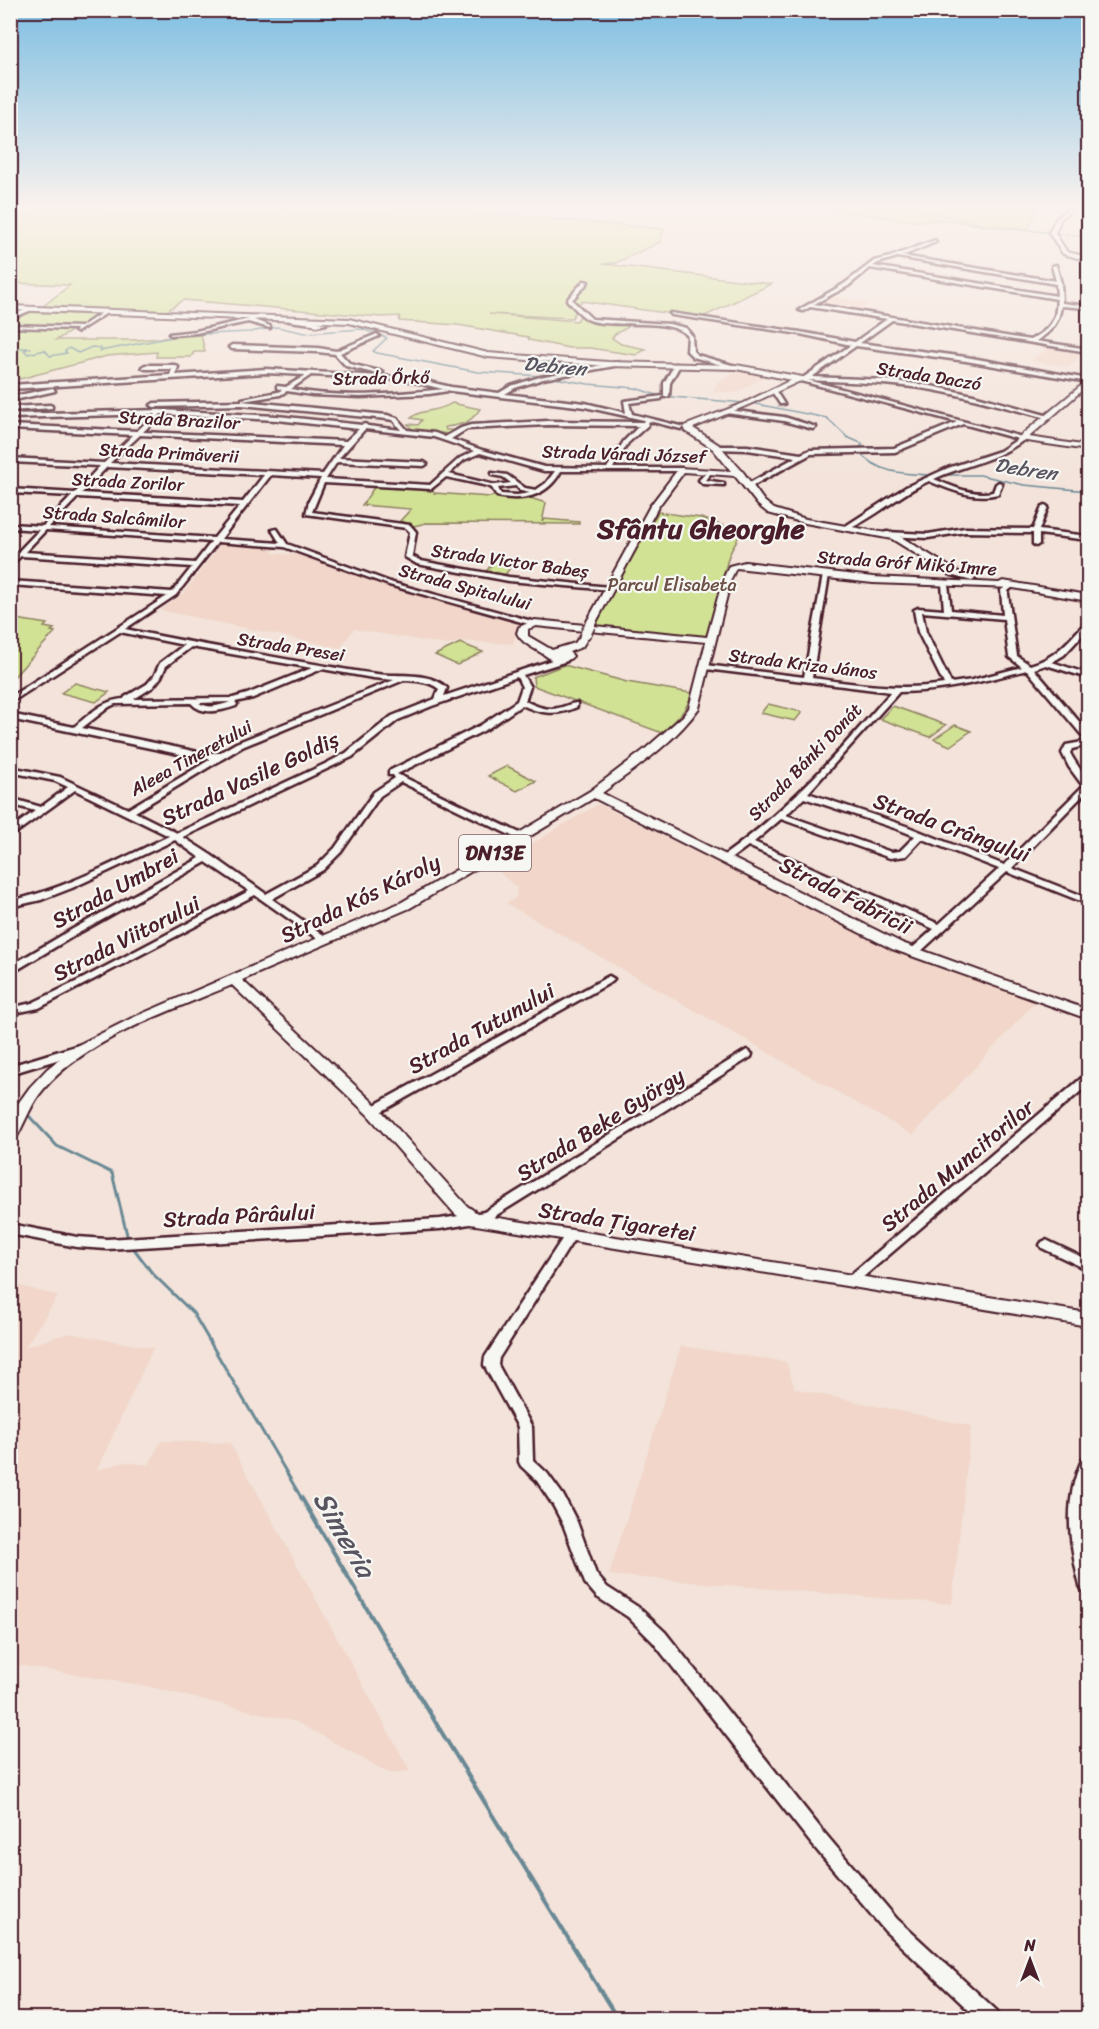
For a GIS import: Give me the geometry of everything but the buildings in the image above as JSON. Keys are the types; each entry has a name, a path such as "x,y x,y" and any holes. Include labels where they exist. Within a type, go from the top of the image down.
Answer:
{"main road":[{"path":"10,308 355,322 482,354 618,364 715,364 800,378"},
{"path":"684,428 750,403 800,378"},
{"path":"1023,438 1089,381"},
{"path":"684,428 716,447 744,480"},
{"path":"1023,438 1089,448"},
{"path":"535,623 525,625 522,633 524,638 535,645 557,654 579,645 655,503 682,471"},
{"name":"Strada Váradi József","path":"682,471 709,472 744,480"},
{"name":"DN13E","path":"744,480 763,505 771,511 805,521 885,534 902,540 956,575 1089,598"},
{"name":"Strada Gróf Mikó Imre","path":"712,640 731,568 745,564 890,582 1011,586"},
{"path":"945,584 956,580 956,575"},
{"name":"Strada Spitalului","path":"535,623 712,640"},
{"name":"DN13E","path":"706,667 712,640"},
{"name":"Strada Kós Károly","path":"16,1122 43,1081 81,1049 128,1025 406,905 594,793 690,715 699,696 706,667"},
{"name":"Strada Fabricii","path":"594,793 887,941 1089,1015"},
{"path":"234,980 373,1112 471,1218"},
{"name":"Strada Țigaretei","path":"471,1218 488,1223 1089,1320"}],"street":[{"path":"571,302 588,318 677,327 690,336 691,353 715,364"},
{"path":"801,310 815,302"},
{"path":"1032,341 1050,328 1059,302"},
{"path":"1062,302 1089,307"},
{"path":"809,305 1089,351"},
{"path":"12,316 32,309"},
{"path":"10,326 79,330 108,311"},
{"path":"672,314 856,344 966,359 1089,381"},
{"path":"234,316 271,329"},
{"path":"171,334 200,332 263,317"},
{"path":"287,318 315,322"},
{"path":"800,378 814,374 891,319"},
{"path":"337,353 377,335"},
{"path":"266,348 269,339"},
{"path":"232,347 323,350 337,353 348,365"},
{"path":"501,393 516,386 549,377 618,364"},
{"path":"317,375 348,365 457,390 501,393 585,405 629,415 646,423"},
{"path":"629,415 626,402 664,396 667,383 676,365"},
{"path":"145,367 176,367 172,376"},
{"path":"10,387 77,385 172,376 266,371 405,379"},
{"path":"235,404 281,390 309,375"},
{"path":"800,378 1023,438"},
{"name":"Strada Daczó","path":"800,378 886,382 931,388 1046,416"},
{"path":"10,399 77,385"},
{"path":"270,402 281,390"},
{"name":"Strada Őrkő","path":"281,390 403,394 457,390"},
{"path":"773,391 777,400 782,403"},
{"path":"214,414 223,404"},
{"name":"Strada Váradi József","path":"10,409 235,404 391,417 405,431"},
{"path":"46,414 50,407"},
{"path":"10,564 105,465 160,412"},
{"name":"Strada Váradi József","path":"10,416 160,412 366,426 445,439 541,468 682,471"},
{"path":"728,412 784,419 813,427"},
{"path":"744,480 759,480 801,456 815,451 895,450 963,422"},
{"path":"445,439 460,428 548,423 646,423 684,428"},
{"path":"609,470 626,442 646,423"},
{"path":"324,478 346,443 366,426"},
{"name":"Strada Brazilor","path":"10,427 346,443"},
{"path":"846,528 900,492 943,472 1002,452 1023,438"},
{"path":"716,447 747,448 801,456"},
{"path":"446,475 462,459 480,451"},
{"name":"Strada Primăverii","path":"10,460 269,473 432,487 446,475"},
{"path":"335,460 424,464"},
{"path":"446,475 483,483 494,488 499,495 513,498 527,497 538,492 559,470"},
{"path":"709,472 702,480 705,483 722,484"},
{"path":"10,701 174,594 269,473"},
{"path":"494,474 506,476 523,490 538,492"},
{"name":"Strada Victor Babeș","path":"324,478 308,513 408,526 413,532 408,557 419,563 490,576 609,589"},
{"path":"932,478 954,490 982,495 996,493 999,484"},
{"path":"494,488 517,484"},
{"name":"Strada Zorilor","path":"10,491 245,504"},
{"path":"1036,544 1036,531 1045,507"},
{"name":"Strada Salcâmilor","path":"10,526 216,538"},
{"path":"276,530 285,545"},
{"path":"885,534 916,536 966,530 1036,531 1089,538"},
{"name":"Strada Spitalului","path":"216,538 285,545 391,584 535,623"},
{"path":"10,553 197,564"},
{"path":"808,680 826,575"},
{"path":"10,584 174,594"},
{"path":"945,584 948,612"},
{"path":"1011,586 1004,592 1013,657 1029,668 1089,737"},
{"path":"949,686 920,627 918,610 1007,617"},
{"path":"896,691 949,686 1046,663 1061,653 1089,625"},
{"name":"Strada Presei","path":"120,630 189,645 380,677 426,680 440,684 443,690 439,700"},
{"path":"125,701 151,685 161,674 163,665 189,645"},
{"name":"Strada Vasile Goldiș","path":"534,670 557,654"},
{"name":"Strada Vasile Goldiș","path":"10,904 38,898 60,889 341,760 391,720 439,700 534,670 549,662 557,654"},
{"path":"1046,663 1089,676"},
{"path":"76,729 108,704 125,701 193,700 198,707 213,709 229,705 321,667"},
{"name":"Strada Kriza János","path":"706,667 896,691"},
{"path":"519,675 526,687 521,702 484,727 392,773 521,837"},
{"path":"369,692 380,677"},
{"name":"Aleea Tineretului","path":"129,812 239,745 404,679"},
{"name":"Strada Bánki Donát","path":"726,858 748,843 801,794 896,691"},
{"path":"521,702 544,712 555,713 574,705"},
{"path":"10,716 203,756 222,756"},
{"path":"914,952 1006,868 1088,787 1072,767 1065,753 1069,747 1089,743"},
{"path":"203,756 210,764"},
{"path":"10,769 57,779 129,812 174,836 208,857 325,940"},
{"path":"266,898 320,868 338,850 377,794 402,778"},
{"path":"10,834 74,786"},
{"name":"Strada Crângului","path":"801,794 921,835 1089,901"},
{"path":"10,801 42,810"},
{"path":"779,815 891,855 903,854 921,835"},
{"path":"748,843 940,927"},
{"name":"Strada Umbrei","path":"10,971 74,932 208,857"},
{"name":"Strada Viitorului","path":"10,1011 35,1006 74,987 256,891"},
{"name":"Strada Tutunului","path":"373,1112 609,979"},
{"path":"10,1070 81,1049"},
{"name":"Strada Beke György","path":"471,1218 491,1215 747,1054"},
{"name":"Strada Muncitorilor","path":"851,1281 1089,1079"},
{"name":"Strada Pârâului","path":"10,1229 78,1242 107,1244 440,1224 471,1218"},
{"path":"570,1236 492,1357 491,1365 525,1427 526,1462 542,1477 558,1500 570,1522 590,1578 602,1592 633,1612 659,1638 816,1836 891,1925 990,2019"},
{"path":"1046,1245 1089,1265"},
{"path":"1089,1462 1077,1492 1075,1512 1076,1539 1089,1586"}],"shaded area":[{"path":"822,302 870,303 855,312 816,305"},
{"path":"1050,346 1084,352 1069,367 1031,361"},
{"path":"741,370 768,375 736,393 713,391 718,382"},
{"path":"223,541 277,546 272,553 293,555 299,553 395,589 519,623 513,644 461,641 448,645 354,629 340,648 160,610 184,593"},
{"path":"598,804 886,945 1036,1001 913,1135 506,903 516,898 517,888 494,867"},
{"path":"13,1284 58,1296 25,1347 68,1333 153,1348 97,1470 124,1462 149,1465 161,1441 230,1443 410,1771 389,1773 297,1722 146,1686 11,1664 10,1287"},
{"path":"681,1346 786,1362 795,1389 971,1426 952,1604 609,1575"}],"green space":[{"path":"49,302 180,302 165,312 42,307"},
{"path":"203,302 581,302 572,318 489,314 577,321 580,316 586,316 588,319 626,324 628,327 612,338 621,344 646,349 636,355 590,348 569,348 529,340 528,337 458,325 399,321 400,316 381,317"},
{"path":"586,302 735,302 701,318"},
{"path":"25,312 99,315 56,340 135,340 201,335 205,352 194,352 191,357 156,357 157,352 107,356 20,379 11,370 10,326"},
{"path":"452,403 480,409 466,422 445,427 446,430 454,430 450,434 412,430 408,424 418,425 422,420 411,418 415,415"},
{"path":"375,486 429,489 434,493 490,497 500,494 513,498 527,497 546,503 542,522 544,519 579,522 579,524 426,523 414,526 400,521 411,509 362,505"},
{"name":"Parcul Elisabeta","path":"658,512 701,518 742,530 729,555 707,637 593,626"},
{"path":"497,557 516,559 505,575 485,573"},
{"path":"10,618 47,624 44,627 54,629 51,631 55,632 11,680"},
{"path":"460,643 483,652 457,665 435,655"},
{"path":"564,665 627,682 692,693 684,710 662,733 534,686 533,677"},
{"path":"75,683 109,692 96,702 61,693"},
{"path":"768,704 802,712 795,721 761,713"},
{"path":"893,706 946,725 930,737 880,719"},
{"path":"955,725 971,731 950,746 934,739"},
{"path":"507,766 536,781 517,791 488,776"}],"waterway":[{"name":"Debren","path":"10,348 31,348 24,350 28,354 45,350 50,356 67,353 65,351 69,348 78,353 92,347 101,348 100,351 183,335 250,332 277,327 305,333 362,329 387,338 373,351 377,353 478,372 544,376"},
{"name":"Debren","path":"549,377 588,384 635,388 660,396 745,403"},
{"name":"Debren","path":"751,403 827,418 847,437 863,444 857,450 873,464 892,471 934,475"},
{"name":"Debren","path":"940,475 980,475 1024,485 1088,491"},
{"name":"Simeria","path":"25,1115 29,1116 57,1146 112,1173 128,1239"},
{"name":"Simeria","path":"132,1246 152,1273 193,1313 302,1499"},
{"name":"Simeria","path":"301,1497 393,1653 617,2018"}],"district":[{"name":"Sfântu Gheorghe","path":"701,528"}]}
